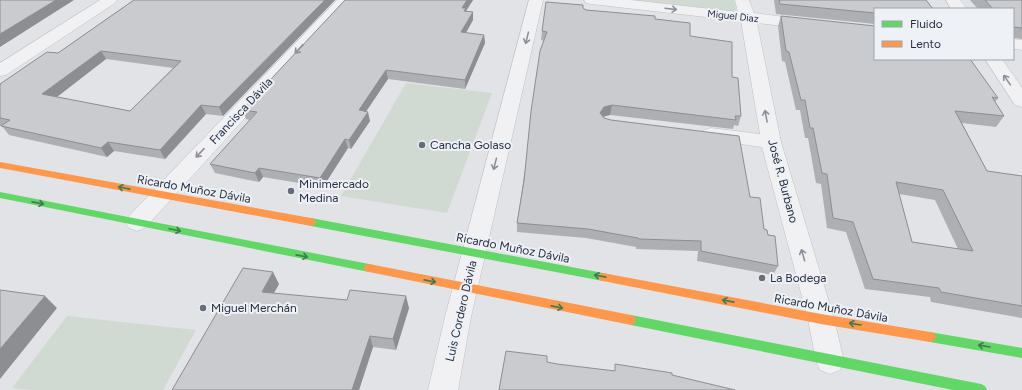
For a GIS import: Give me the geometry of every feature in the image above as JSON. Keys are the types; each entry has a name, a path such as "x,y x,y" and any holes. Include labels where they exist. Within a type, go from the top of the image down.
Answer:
{"main road":[{"name":"Ricardo Muñoz Dávila","path":"0,165 475,252 821,318 1022,353"},
{"path":"0,195 465,289 980,390"}],"street":[{"path":"0,71 110,0"},
{"name":"Francisca Dávila","path":"137,222 345,0"},
{"name":"Luis Cordero Dávila","path":"443,390 458,318 536,0"},
{"name":"Miguel Diaz","path":"591,0 745,9 819,25"},
{"name":"José R. Burbano","path":"745,9 771,142 821,318 830,361"},
{"path":"993,60 1022,102"},
{"path":"694,132 771,142"}],"shaded area":[{"path":"613,0 734,0 737,14"},
{"name":"Cancha Golaso","path":"406,83 492,93 447,213 341,196"},
{"path":"67,316 196,330 163,390 32,390 12,388"}],"building":[{"path":"0,0 56,0 0,34"},
{"path":"134,0 325,0 219,107 201,105 160,150 108,142 101,148 1,126 10,120 0,118 0,84 47,52 58,53","holes":["101,51 181,61 130,111 42,94"]},
{"path":"345,0 467,0 462,8 466,8 464,11 473,12 461,32 484,35 465,80 386,70 359,110 368,112 349,140 345,139 320,178 259,168 255,173 210,164 257,112 242,110"},
{"path":"779,0 926,0 932,8 874,8 874,13 780,4"},
{"path":"985,0 1022,0 1022,28 1014,27 1014,8 992,8"},
{"path":"546,2 583,5 583,8 586,10 655,16 655,19 690,23 690,36 732,42 732,77 738,78 741,116 735,116 736,120 612,105 604,107 600,113 604,118 611,120 739,136 750,197 760,198 764,229 767,230 768,235 775,236 778,266 701,251 701,241 639,239 588,229 517,223 524,181 531,111 540,51 547,32 542,31"},
{"path":"781,16 874,26 874,60 971,60 998,98 992,97 1004,116 955,111 987,171 1022,176 1022,306 941,292 939,288 873,279 853,222 833,218 827,174 822,173 813,128 810,128 805,100 801,100 789,52 786,51","holes":["896,182 943,190 973,251 912,242"]},
{"path":"243,268 273,272 262,292 347,300 350,290 406,296 393,339 370,336 352,390 172,390"},
{"path":"0,290 45,296 0,349"},
{"path":"506,351 547,356 547,362 557,364 615,371 615,364 672,373 672,375 735,390 499,390"}],"traffic: fast":[{"path":"0,195 369,268"},
{"path":"311,222 603,277"},
{"path":"631,320 981,390"},
{"path":"930,337 1022,353"}],"traffic: slow":[{"path":"0,165 311,222"},
{"path":"369,268 631,320"},
{"path":"603,277 821,319 930,337"}],"place":[{"name":"Cancha Golaso","path":"422,145"},
{"name":"Minimercado Medina","path":"291,191"},
{"name":"La Bodega","path":"762,278"},
{"name":"Miguel Merchán","path":"203,308"}]}
